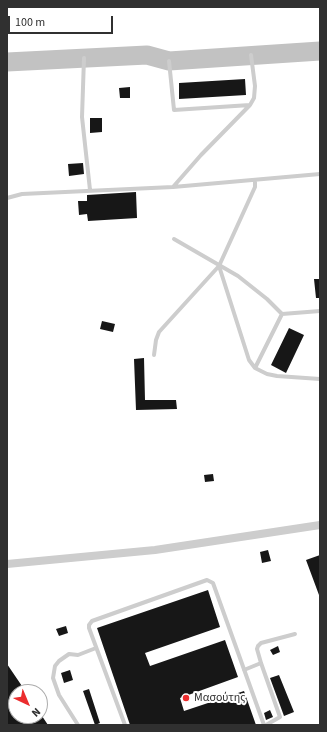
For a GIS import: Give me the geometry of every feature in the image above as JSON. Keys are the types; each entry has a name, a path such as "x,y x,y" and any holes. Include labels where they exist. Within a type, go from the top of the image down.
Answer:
{"street":[{"path":"7,564 155,550 320,525"}],"lane":[{"path":"173,187 206,150 250,105 254,98 251,55"},
{"path":"84,58 82,117 90,190"},
{"path":"170,61 174,110 250,105"},
{"path":"7,198 22,194 173,187 320,174"},
{"path":"154,355 156,340 159,332 219,266 255,187 255,180"},
{"path":"174,238 244,281 267,299 282,314 320,311"},
{"path":"219,266 249,360 255,368 267,374 277,376 320,379"},
{"path":"255,368 282,314"},
{"path":"125,725 89,628 92,621 207,580 213,583 265,725 278,720 280,717 257,649 261,643 295,634"},
{"path":"78,725 59,695 53,678 55,666 69,654 78,655 96,648"},
{"path":"244,670 261,663"}],"building":[{"path":"245,79 246,95 179,99 179,83"},
{"path":"130,87 130,98 120,98 119,88"},
{"path":"90,118 102,118 102,132 90,133"},
{"path":"83,163 84,174 69,176 68,164"},
{"path":"136,192 137,218 88,221 87,214 79,215 78,201 87,201 87,195"},
{"path":"314,279 320,279 320,298 316,298"},
{"path":"102,321 115,324 113,332 100,329"},
{"path":"289,328 304,335 286,373 271,365"},
{"path":"144,358 145,400 176,400 177,409 136,410 134,359"},
{"path":"213,474 214,481 205,482 204,475"},
{"path":"268,550 271,561 262,563 260,552"},
{"path":"320,555 320,595 319,595 306,560"},
{"path":"208,590 220,627 145,653 150,666 225,640 238,677 180,698 184,711 244,691 256,725 130,725 97,628"},
{"path":"66,626 68,633 59,636 56,629"},
{"path":"278,646 280,652 273,655 270,650"},
{"path":"7,664 21,684 8,684 8,724 48,725 7,725"},
{"path":"70,670 73,680 64,683 61,673"},
{"path":"279,675 294,712 284,716 270,678"},
{"path":"89,689 100,723 95,725 83,691"},
{"path":"270,710 273,717 266,720 264,713"}],"taxiway":[{"path":"7,62 147,55 169,61 320,51"}],"place":[{"name":"Μασούτης","path":"186,698"}]}
